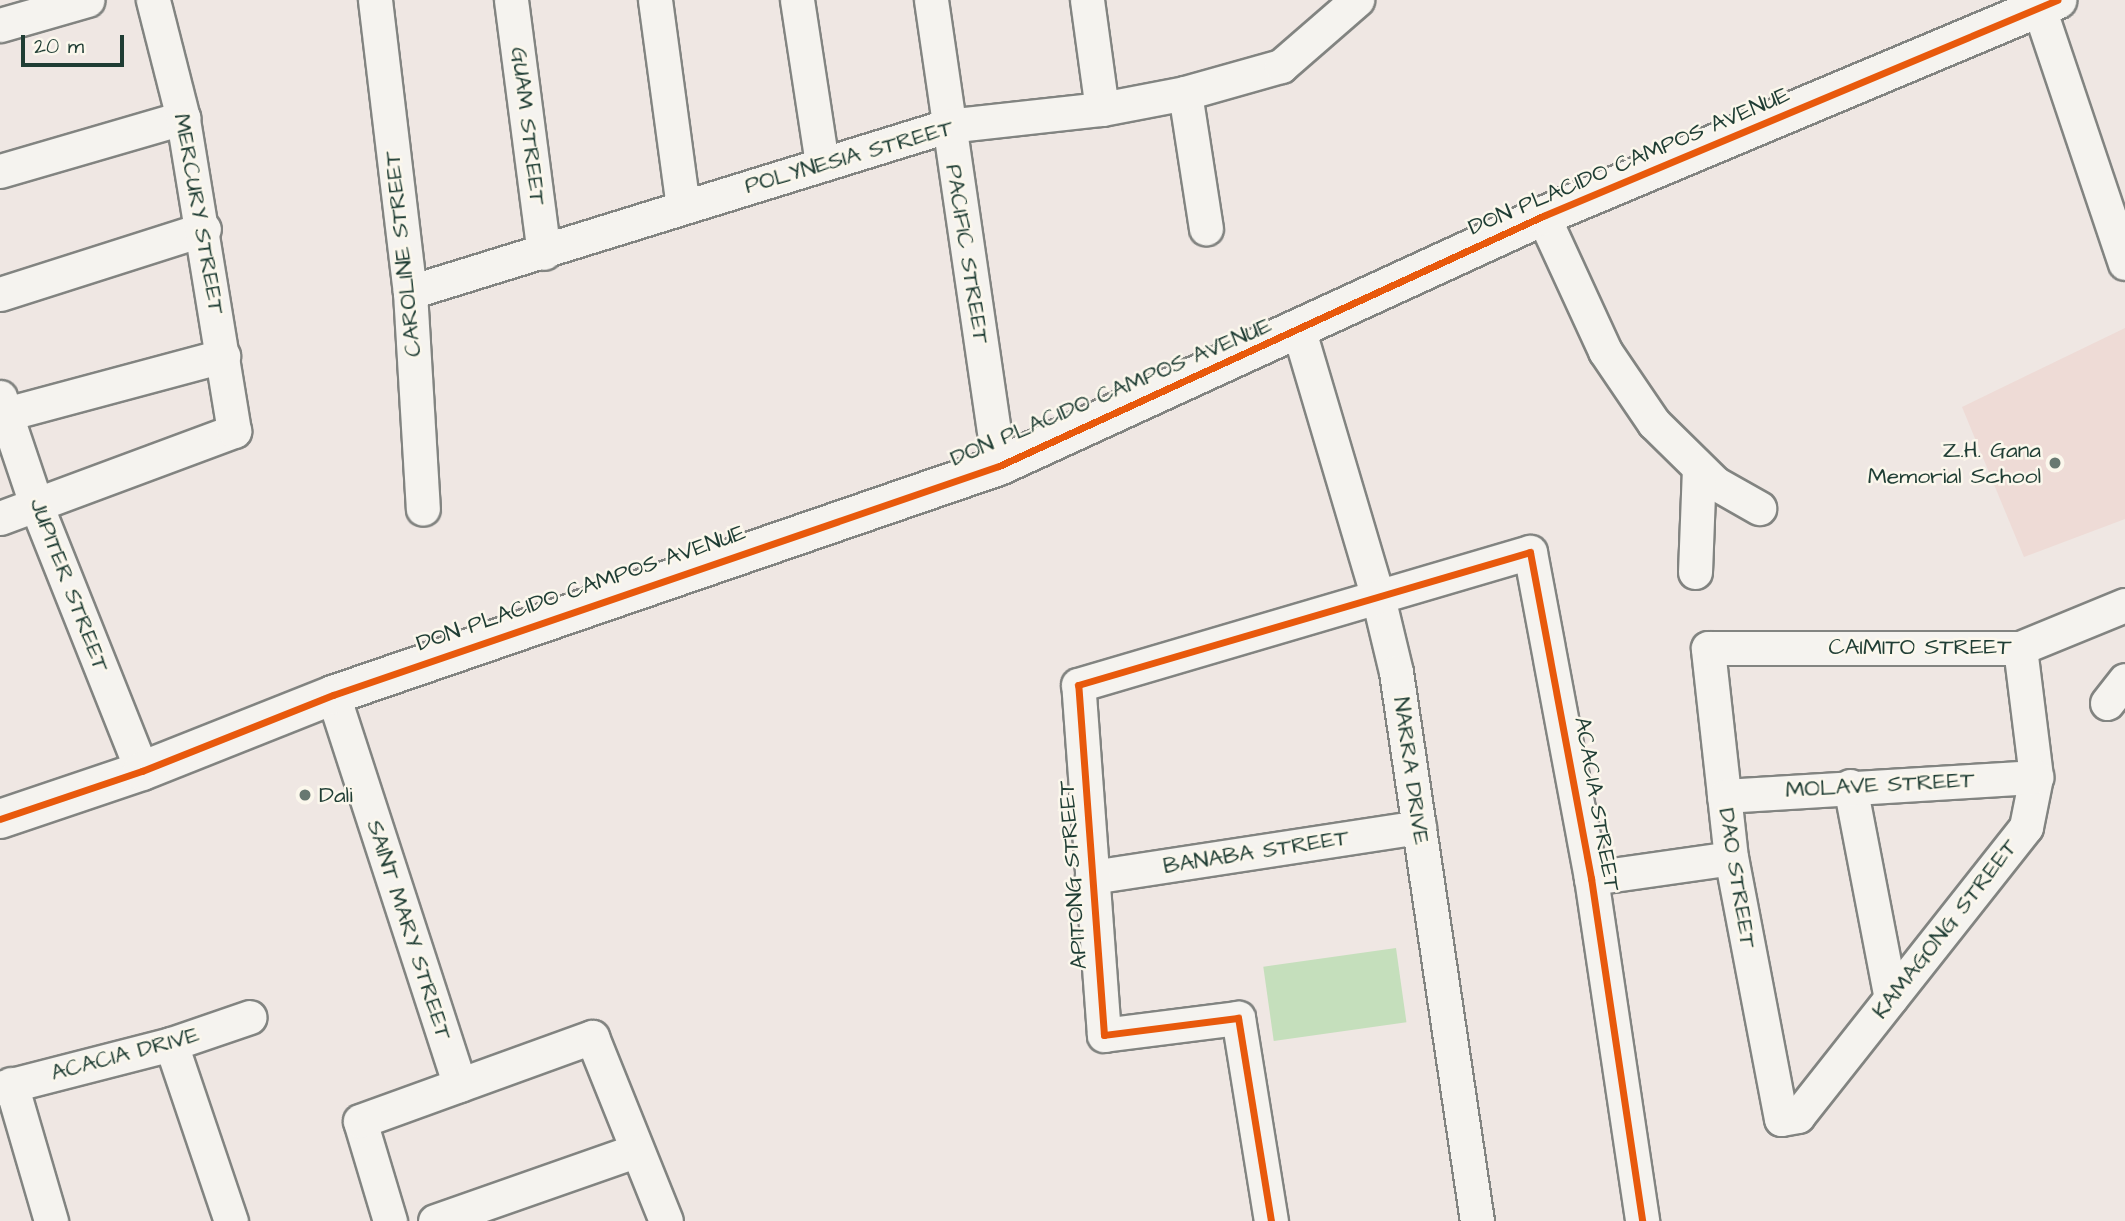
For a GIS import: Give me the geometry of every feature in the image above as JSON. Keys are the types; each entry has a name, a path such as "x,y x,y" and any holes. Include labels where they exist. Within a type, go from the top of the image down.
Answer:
{"main road":[{"name":"DON PLACIDO CAMPOS AVENUE","path":"0,819 142,771 333,695 999,466 1299,331 1543,216 2048,4"}],"street":[{"path":"0,25 87,0"},
{"name":"MERCURY STREET","path":"37,507 234,431 204,229 183,118 153,0"},
{"name":"CAROLINE STREET","path":"375,0 410,292 423,509"},
{"name":"GUAM STREET","path":"511,0 544,253"},
{"path":"656,0 683,206"},
{"path":"797,0 822,164"},
{"name":"PACIFIC STREET","path":"931,0 947,126 999,466"},
{"path":"1087,0 1102,108"},
{"name":"POLYNESIA STREET","path":"410,292 544,253 683,206 947,126 1102,108 1185,93 1282,65 1357,0"},
{"path":"2048,4 2125,263"},
{"path":"1185,93 1206,228"},
{"path":"0,171 183,118"},
{"path":"1543,216 1605,351 1654,423 1699,469 1759,508"},
{"path":"0,295 204,229"},
{"name":"NARRA DRIVE","path":"1299,331 1378,597 1396,672 1477,1221"},
{"path":"3,406 223,356"},
{"name":"JUPITER STREET","path":"3,406 37,507 142,771"},
{"path":"1695,572 1699,469"},
{"path":"0,517 37,507"},
{"name":"ACACIA STREET","path":"1378,597 1530,552 1591,878 1642,1221"},
{"name":"APITONG STREET","path":"1271,1221 1238,1018 1104,1035 1078,685 1378,597"},
{"name":"CAIMITO STREET","path":"1708,648 2020,648 2125,605"},
{"name":"DAO STREET","path":"1708,648 1731,858 1776,1107"},
{"name":"KAMAGONG STREET","path":"1776,1107 1781,1119 1798,1116 2025,827 2036,777 2020,648"},
{"name":"SAINT MARY STREET","path":"333,695 460,1085"},
{"name":"MOLAVE STREET","path":"1724,796 1850,786 2036,777"},
{"path":"1850,786 1891,998"},
{"name":"BANABA STREET","path":"1092,877 1419,827"},
{"path":"1591,878 1731,858"},
{"name":"ACACIA DRIVE","path":"6,1086 171,1044 250,1017"},
{"path":"390,1221 360,1121 592,1037 635,1151 666,1221"},
{"path":"171,1044 231,1221"},
{"path":"6,1086 51,1221"},
{"path":"435,1221 635,1151"}],"shaded area":[{"name":"Z.H. Gana Memorial School","path":"2125,328 2125,519 2024,557 1962,407"}],"green space":[{"path":"1396,948 1406,1022 1274,1041 1263,967"}],"cycle path":[{"path":"0,819 142,771 333,695 999,466 1543,216 2057,0"},
{"path":"1271,1221 1238,1018 1104,1035 1078,685 1530,552 1591,878 1642,1221"}],"place":[{"name":"Z.H. Gana Memorial School","path":"2055,463"},
{"name":"Dali","path":"305,795"}]}
